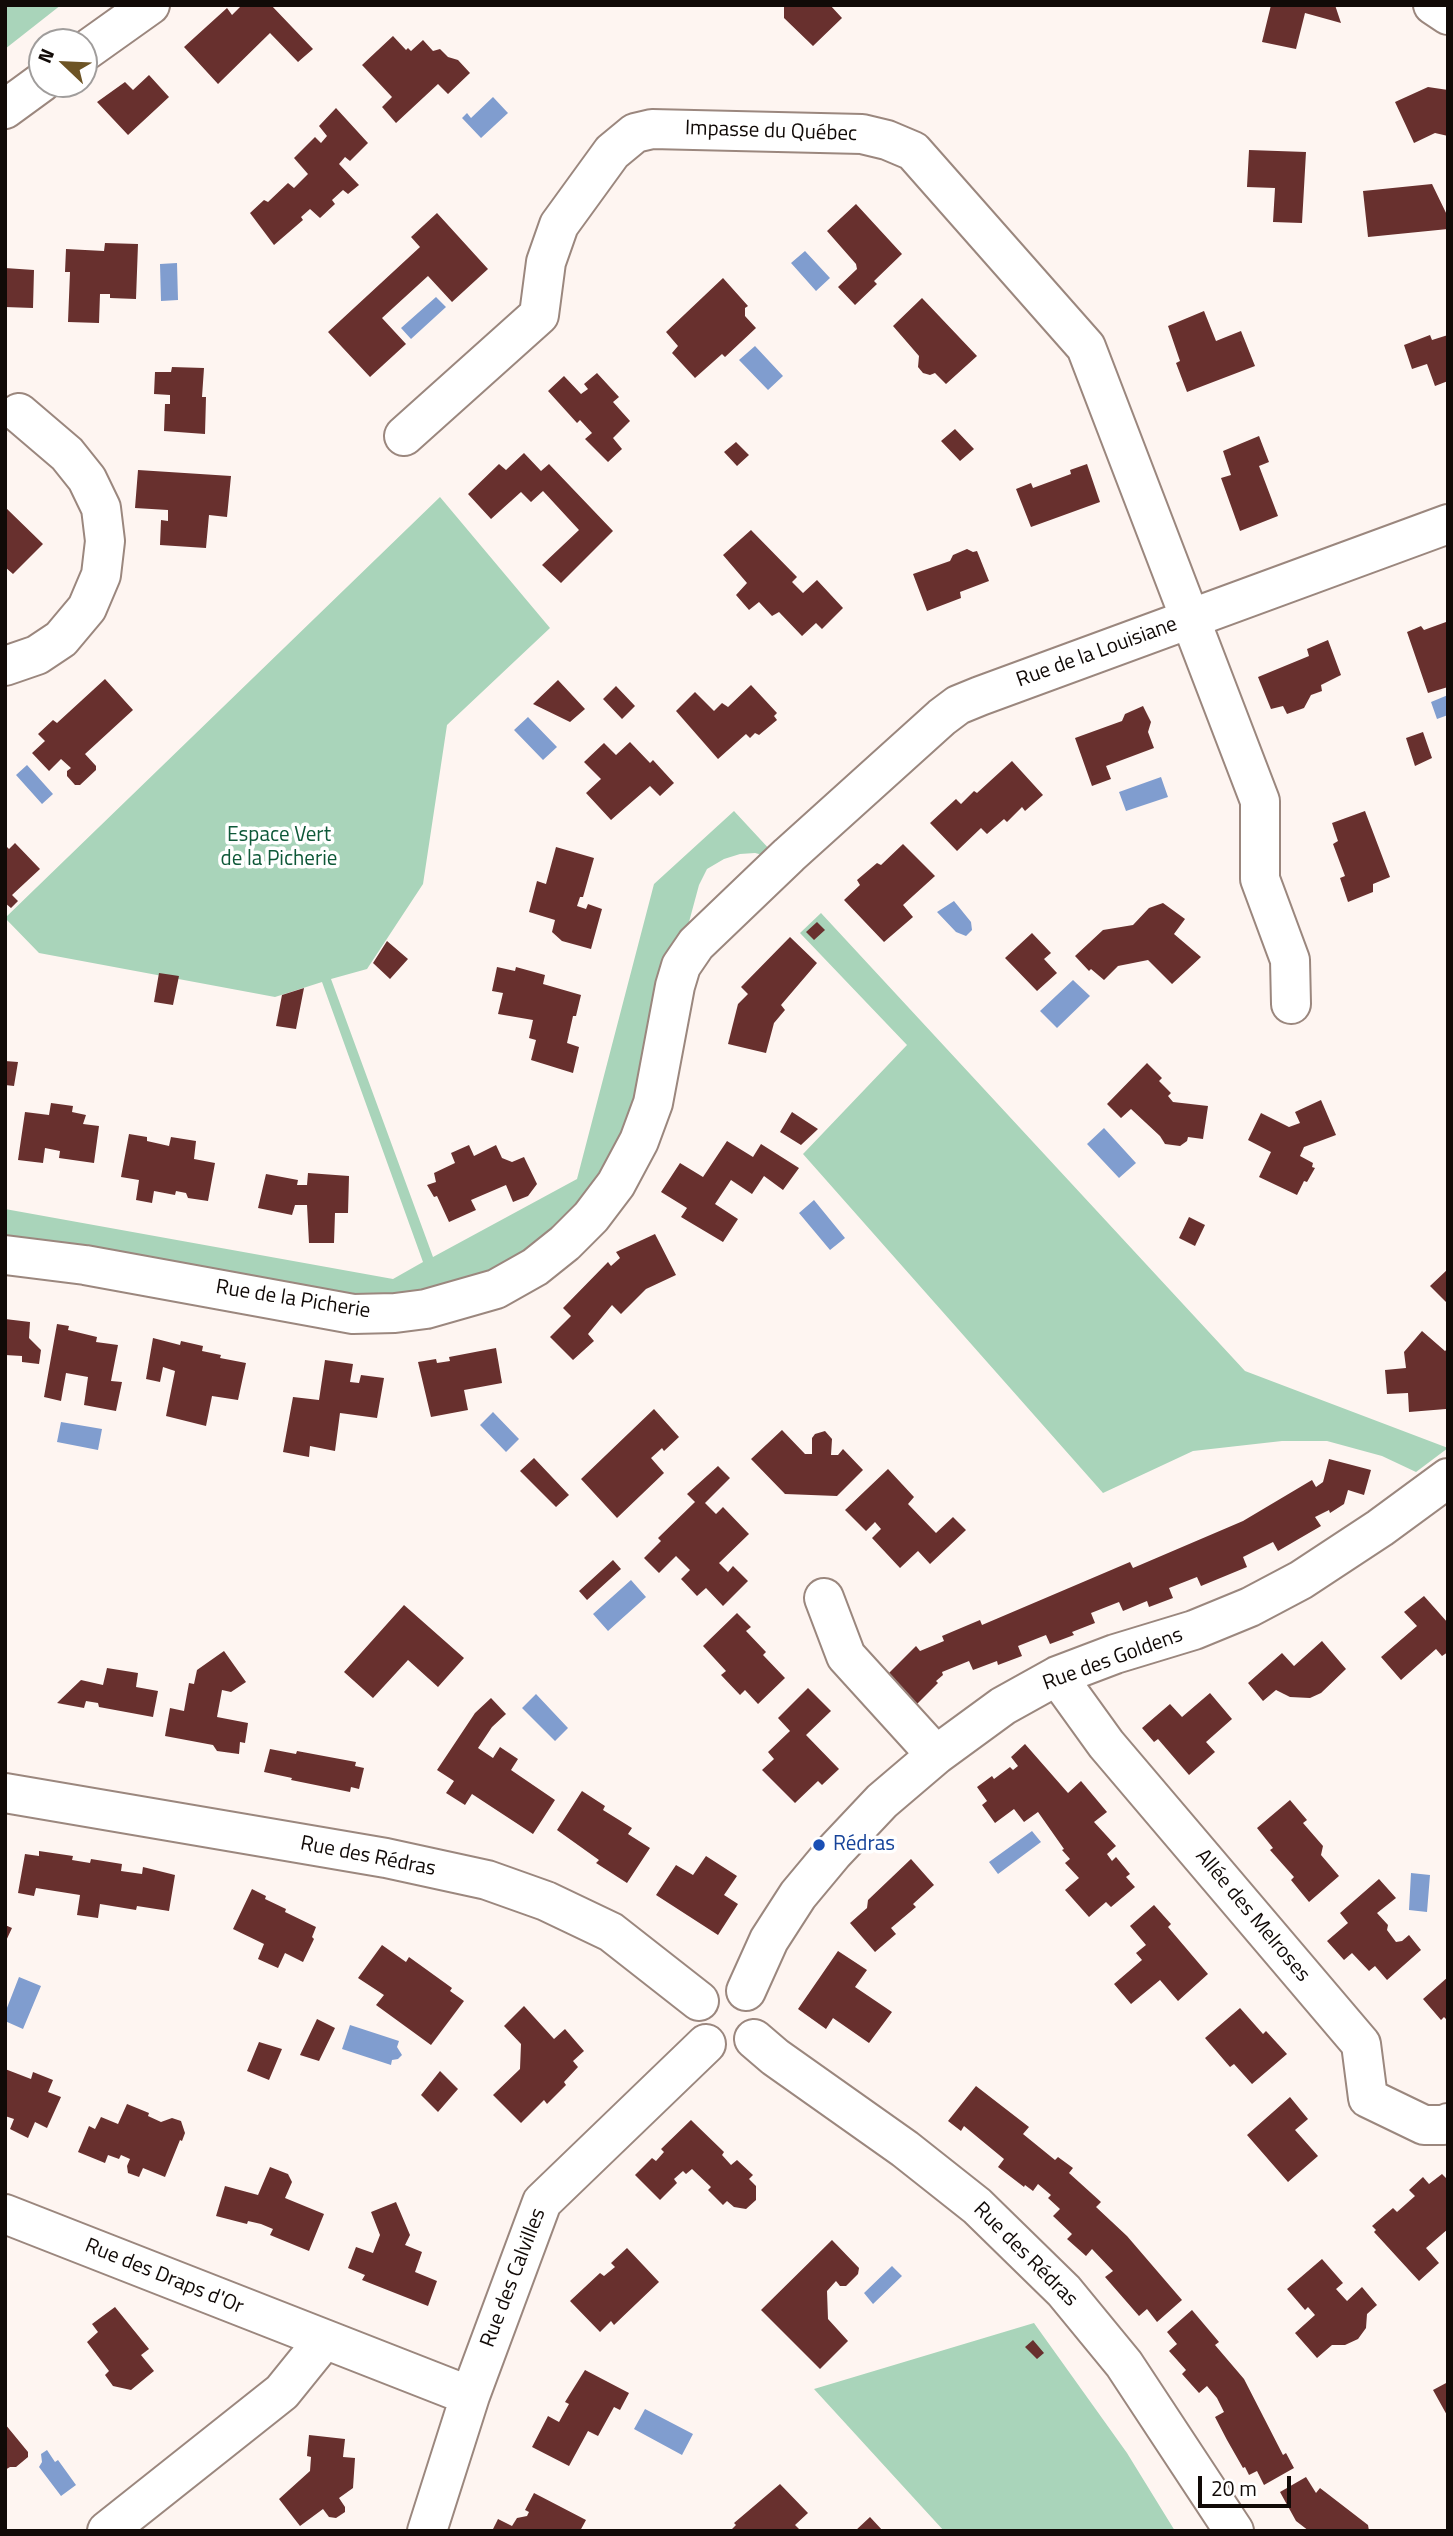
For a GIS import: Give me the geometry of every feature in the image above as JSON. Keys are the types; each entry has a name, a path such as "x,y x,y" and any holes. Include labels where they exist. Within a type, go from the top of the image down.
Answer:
{"street":[{"path":"98,42 150,5"},
{"path":"1433,5 1448,15"},
{"path":"5,109 28,92"},
{"name":"Impasse du Québec","path":"404,436 539,315 546,262 559,225 612,152 635,133 652,129 862,134 913,151 1086,347 1260,801 1260,879 1290,960 1291,1004"},
{"path":"5,666 37,655 61,639 87,608 102,575 105,541 101,509 87,479 67,454 19,413"},
{"name":"Rue de la Louisiane","path":"789,855 958,705 1448,524"},
{"name":"Rue de la Picherie","path":"5,1255 112,1269 353,1314 426,1309 496,1289 535,1266 565,1243 591,1217 616,1184 639,1141 653,1103 681,966 696,944 789,855"},
{"name":"Rue des Goldens","path":"746,1991 769,1940 798,1895 833,1853 882,1801 936,1755 1003,1706 1057,1676 1115,1654 1194,1630 1250,1606 1312,1572 1380,1528 1448,1478"},
{"path":"824,1598 846,1656 936,1755"},
{"name":"Allée des Melroses","path":"1057,1676 1106,1744 1361,2044 1368,2098 1424,2125 1448,2123"},
{"name":"Rue des Rédras","path":"5,1793 386,1858 487,1880 546,1901 611,1932 699,2001"},
{"path":"726,1986 746,1991 759,2008 761,2018 754,2039 746,2047 736,2051 715,2050 706,2044 696,2029 699,2001 706,1993 726,1986"},
{"name":"Rue des Rédras","path":"754,2039 775,2057 905,2149 977,2206 1064,2291 1124,2364 1234,2531"},
{"name":"Rue des Calvilles","path":"427,2531 470,2396 542,2202 706,2044"},
{"name":"Rue des Draps d'Or","path":"5,2214 470,2396"},
{"path":"107,2531 282,2392 324,2340"}],"green space":[{"path":"5,5 61,5 32,28 28,28 28,31 5,49"},
{"name":"Espace Vert de la Picherie","path":"440,497 550,628 447,725 423,884 367,969 331,979 433,1257 577,1179 654,884 734,811 772,852 767,856 755,853 740,854 707,869 699,885 689,922 670,958 641,1095 594,1185 575,1212 508,1265 431,1294 348,1297 5,1240 5,1209 393,1279 423,1262 322,982 275,997 39,953 5,918"},
{"path":"821,913 1245,1371 1448,1448 1416,1472 1382,1456 1327,1441 1282,1441 1193,1451 1103,1493 803,1154 907,1045 800,933"},
{"path":"1034,2323 1127,2453 1175,2531 944,2531 814,2389"}],"water":[{"path":"493,97 508,113 481,138 462,118 467,113 471,118"},
{"path":"805,251 830,278 816,291 791,263"},
{"path":"177,263 178,300 161,301 160,264"},
{"path":"436,297 446,307 411,339 401,328"},
{"path":"755,346 783,376 768,390 739,360"},
{"path":"1448,695 1448,715 1437,719 1431,702"},
{"path":"528,717 557,747 543,760 514,730"},
{"path":"27,765 53,794 42,804 16,775"},
{"path":"1161,777 1168,797 1126,811 1119,792"},
{"path":"954,901 971,922 972,930 966,936 956,932 937,912"},
{"path":"1073,980 1090,996 1057,1028 1040,1011"},
{"path":"1104,1128 1136,1163 1119,1178 1087,1144"},
{"path":"814,1200 845,1238 830,1250 799,1213"},
{"path":"493,1412 519,1439 506,1452 480,1425"},
{"path":"61,1422 102,1429 98,1450 57,1442"},
{"path":"631,1580 646,1597 608,1631 593,1614"},
{"path":"536,1694 568,1728 555,1741 522,1708"},
{"path":"1032,1831 1041,1842 998,1874 989,1862"},
{"path":"1411,1873 1430,1875 1427,1912 1409,1910"},
{"path":"19,1977 41,1986 23,2029 5,2021 5,2013"},
{"path":"350,2025 399,2041 397,2047 402,2055 392,2060 391,2065 342,2049"},
{"path":"892,2266 902,2276 873,2304 864,2293"},
{"path":"645,2409 693,2434 682,2455 634,2429"},
{"path":"47,2450 76,2485 61,2496 39,2467 42,2462 41,2454"}],"building":[{"path":"242,5 271,5 313,49 298,62 270,33 218,84 184,47 227,8 232,15"},
{"path":"784,5 830,5 842,18 813,46 784,18"},
{"path":"1271,5 1335,5 1341,23 1305,13 1296,49 1262,42"},
{"path":"393,36 406,50 408,48 411,51 423,40 433,51 440,49 448,57 458,60 470,73 448,94 438,84 396,123 382,107 392,97 362,65"},
{"path":"149,75 169,97 128,135 97,102 125,82 133,90"},
{"path":"1428,87 1448,90 1448,136 1435,133 1414,143 1395,102"},
{"path":"336,108 368,143 350,161 345,157 339,164 359,185 348,194 343,190 332,200 335,204 320,218 310,209 301,217 303,220 274,245 250,213 264,200 268,202 288,183 294,188 308,174 294,158 315,137 321,143 327,136 319,126"},
{"path":"1249,150 1306,152 1302,223 1273,222 1275,188 1247,187"},
{"path":"1432,184 1448,217 1448,229 1368,237 1363,191"},
{"path":"856,204 902,254 874,281 877,284 855,305 838,287 857,269 856,264 827,231"},
{"path":"437,213 488,269 452,302 428,276 382,318 406,344 370,377 328,332 420,247 411,237"},
{"path":"105,243 138,244 136,299 110,298 110,294 100,294 99,323 68,322 70,272 65,272 66,249 104,251"},
{"path":"5,268 34,270 33,308 5,307"},
{"path":"723,278 748,306 745,308 745,316 756,328 725,357 722,354 695,378 672,353 678,346 666,332"},
{"path":"922,298 977,356 946,384 935,373 923,373 918,367 919,356 893,326"},
{"path":"1204,311 1216,341 1241,331 1255,366 1187,392 1176,363 1180,361 1168,326"},
{"path":"1430,335 1432,340 1448,335 1448,381 1435,386 1427,364 1412,369 1404,345"},
{"path":"172,367 204,368 202,397 206,397 205,434 164,431 165,404 170,404 170,395 154,394 155,372 171,372"},
{"path":"597,373 619,397 613,402 630,421 613,438 622,449 608,462 585,439 592,433 580,420 577,423 548,391 564,376 581,394 588,389 584,384"},
{"path":"955,429 974,449 960,461 941,441"},
{"path":"1259,436 1269,462 1259,466 1278,516 1240,531 1221,478 1231,475 1223,451"},
{"path":"736,442 749,455 737,466 724,452"},
{"path":"524,453 541,471 549,464 613,531 561,583 542,565 579,530 543,491 531,502 521,492 491,519 468,494 499,464 506,470"},
{"path":"1087,464 1100,502 1031,527 1016,489 1031,483 1033,488 1071,474 1070,470"},
{"path":"138,470 231,476 227,517 209,515 206,548 160,545 161,520 168,521 168,510 135,508"},
{"path":"5,507 43,544 13,574 5,567"},
{"path":"751,530 797,577 792,582 803,593 817,580 843,608 822,629 816,623 802,636 779,612 772,616 759,602 749,610 736,595 747,583 723,555"},
{"path":"967,549 977,551 989,581 960,592 961,598 927,611 913,574 950,561 953,555"},
{"path":"1446,622 1448,687 1428,693 1407,632 1421,626 1424,630"},
{"path":"1328,640 1341,675 1321,685 1322,691 1311,695 1304,708 1287,714 1283,706 1271,709 1258,677 1309,656 1307,649"},
{"path":"105,679 133,710 85,754 96,766 96,770 80,785 75,785 67,776 67,771 71,768 61,759 49,771 32,753 45,741 38,734 53,720 57,723"},
{"path":"558,680 585,709 570,722 533,704"},
{"path":"751,685 777,713 774,716 777,720 759,735 755,733 750,738 746,734 718,759 676,711 695,692 714,711 722,703 728,707"},
{"path":"616,686 635,706 622,719 603,699"},
{"path":"1143,706 1151,722 1148,732 1154,748 1106,766 1111,779 1092,786 1075,738 1122,721 1125,714"},
{"path":"1423,732 1432,758 1415,766 1406,738"},
{"path":"630,742 650,763 653,760 674,783 660,796 650,786 611,820 586,793 601,779 584,762 604,743 616,755"},
{"path":"1012,761 1043,795 1025,811 1022,807 1007,822 1004,819 987,834 981,828 957,851 930,823 956,799 961,804 974,791 977,793"},
{"path":"1365,811 1390,877 1373,884 1373,892 1348,902 1340,878 1345,876 1333,844 1338,841 1332,823"},
{"path":"15,843 40,869 12,895 18,901 11,908 5,903 5,845 9,849"},
{"path":"903,844 935,876 903,905 913,917 884,942 844,900 860,885 857,880 877,863 881,865"},
{"path":"556,847 594,858 583,897 580,897 577,906 586,909 588,904 602,909 591,949 562,941 552,932 555,920 529,912 537,881 546,884"},
{"path":"1163,903 1185,919 1174,934 1201,957 1172,984 1148,960 1118,966 1104,980 1091,969 1089,971 1075,956 1103,930 1133,925 1149,908"},
{"path":"817,922 825,930 814,940 806,932"},
{"path":"1032,933 1051,953 1044,959 1057,973 1037,991 1005,958"},
{"path":"790,937 817,963 781,1005 785,1010 774,1023 766,1053 728,1044 738,1004 748,994 741,987"},
{"path":"387,941 408,959 390,979 373,963"},
{"path":"497,967 515,971 516,967 545,975 543,984 581,995 567,1043 579,1047 573,1073 531,1060 536,1040 529,1038 533,1020 498,1014 503,993 492,991"},
{"path":"159,973 179,976 173,1005 154,1002"},
{"path":"304,988 296,1029 276,1026 282,995"},
{"path":"5,1061 18,1062 14,1086 5,1085"},
{"path":"1147,1063 1162,1078 1159,1081 1171,1093 1168,1096 1173,1102 1208,1106 1203,1139 1188,1137 1180,1146 1165,1144 1131,1109 1121,1118 1107,1104"},
{"path":"1321,1100 1336,1135 1304,1147 1300,1156 1313,1163 1312,1167 1315,1168 1297,1195 1259,1177 1271,1152 1248,1140 1261,1113 1289,1127 1300,1123 1295,1112"},
{"path":"51,1103 73,1106 72,1112 86,1115 83,1124 99,1126 94,1163 59,1158 60,1151 45,1148 43,1163 18,1160 25,1112 49,1115"},
{"path":"792,1112 818,1129 801,1145 780,1132"},
{"path":"129,1134 147,1137 147,1141 169,1146 171,1137 196,1141 194,1159 215,1163 208,1201 188,1198 186,1193 176,1191 175,1195 154,1191 152,1203 136,1200 139,1180 121,1177"},
{"path":"727,1141 753,1157 761,1144 799,1168 783,1190 764,1176 752,1194 731,1180 715,1204 738,1219 723,1242 681,1217 687,1208 661,1192 680,1163 703,1177"},
{"path":"469,1145 474,1156 496,1145 502,1158 512,1162 524,1157 537,1184 528,1196 513,1202 506,1185 471,1200 476,1210 449,1222 437,1196 434,1197 427,1185 436,1182 434,1173 455,1163 451,1153"},
{"path":"308,1173 349,1176 348,1213 335,1213 334,1243 309,1243 307,1205 295,1205 292,1215 258,1208 266,1174 298,1180 297,1185 307,1185"},
{"path":"1189,1217 1205,1225 1195,1246 1179,1238"},
{"path":"655,1234 676,1275 646,1289 621,1314 612,1305 588,1334 594,1341 573,1360 550,1337 571,1316 563,1308 608,1262 611,1266 620,1258 616,1252"},
{"path":"1448,1269 1448,1304 1430,1286"},
{"path":"5,1319 30,1322 29,1338 41,1350 39,1364 22,1362 22,1356 5,1355"},
{"path":"57,1324 69,1326 68,1330 97,1337 96,1342 118,1345 111,1381 122,1382 116,1411 84,1405 88,1377 66,1373 61,1401 44,1397"},
{"path":"1422,1331 1445,1351 1448,1348 1446,1409 1409,1412 1408,1393 1387,1394 1385,1370 1406,1368 1404,1352"},
{"path":"153,1338 180,1345 181,1341 203,1346 202,1351 246,1363 238,1400 212,1396 206,1426 166,1416 175,1371 163,1367 160,1382 146,1379"},
{"path":"496,1348 502,1383 464,1390 468,1410 431,1417 418,1362 436,1359 437,1363 450,1361 449,1357"},
{"path":"325,1360 353,1364 350,1382 359,1383 361,1375 384,1378 377,1418 340,1413 335,1451 310,1446 309,1457 283,1452 293,1397 319,1400"},
{"path":"654,1409 679,1437 664,1451 662,1448 651,1458 664,1473 617,1518 581,1479"},
{"path":"782,1430 805,1454 812,1454 812,1438 815,1434 825,1431 832,1439 831,1455 838,1455 843,1449 863,1470 837,1496 785,1494 751,1459"},
{"path":"534,1458 569,1495 556,1507 520,1471"},
{"path":"1329,1459 1371,1470 1364,1495 1348,1490 1344,1504 1330,1513 1329,1510 1315,1517 1321,1526 1278,1551 1273,1542 1243,1557 1247,1567 1201,1586 1197,1577 1169,1588 1173,1598 1149,1607 1147,1601 1123,1611 1119,1602 1091,1613 1095,1623 1072,1632 1074,1635 1050,1644 1046,1635 1018,1646 1022,1656 998,1665 997,1661 973,1670 969,1661 942,1672 943,1675 936,1681 938,1683 915,1706 886,1676 916,1646 920,1651 944,1641 942,1636 980,1620 982,1625 1130,1562 1133,1568 1243,1521 1312,1480 1316,1487 1323,1482"},
{"path":"718,1466 730,1478 705,1503 716,1514 723,1507 749,1534 719,1563 728,1572 733,1566 748,1581 723,1606 706,1588 697,1596 681,1579 690,1570 676,1556 659,1573 644,1558 661,1541 658,1538 695,1502 687,1494"},
{"path":"888,1469 914,1497 908,1504 936,1533 953,1517 966,1530 930,1564 918,1551 900,1568 872,1538 881,1529 875,1522 866,1531 845,1510"},
{"path":"613,1560 621,1569 587,1600 579,1591"},
{"path":"1424,1596 1448,1623 1448,1652 1442,1656 1436,1649 1401,1680 1381,1657 1417,1626 1404,1612"},
{"path":"404,1605 464,1658 438,1687 408,1660 373,1698 344,1672"},
{"path":"737,1613 751,1627 746,1631 766,1652 763,1655 785,1678 758,1704 745,1690 740,1695 721,1675 726,1671 703,1646"},
{"path":"1322,1641 1346,1669 1321,1693 1310,1698 1290,1697 1276,1690 1263,1701 1248,1683 1282,1653 1294,1666"},
{"path":"224,1651 246,1682 231,1692 222,1690 217,1717 248,1723 245,1743 240,1742 239,1754 217,1751 213,1745 165,1736 170,1708 184,1711 189,1683 194,1684 197,1670"},
{"path":"107,1668 138,1673 136,1687 158,1691 153,1717 99,1707 98,1703 86,1701 84,1708 57,1703 81,1680 103,1685"},
{"path":"808,1688 831,1711 806,1735 839,1769 822,1785 818,1781 795,1803 762,1770 774,1759 768,1752 790,1731 778,1718"},
{"path":"1210,1693 1232,1719 1206,1742 1215,1752 1189,1775 1158,1739 1154,1742 1142,1728 1170,1704 1182,1717"},
{"path":"491,1698 506,1714 492,1727 478,1748 493,1758 500,1747 518,1759 511,1770 555,1800 533,1834 472,1794 465,1805 446,1793 454,1781 437,1770 475,1713"},
{"path":"1025,1744 1068,1793 1081,1781 1107,1812 1094,1822 1116,1846 1107,1854 1112,1861 1116,1857 1130,1874 1126,1877 1135,1887 1111,1907 1106,1902 1089,1917 1065,1890 1079,1878 1065,1863 1070,1859 1038,1812 1024,1822 1014,1809 995,1823 982,1805 987,1801 977,1787 992,1776 994,1779 1010,1767 1013,1770 1018,1766 1011,1757"},
{"path":"270,1749 356,1762 355,1766 364,1768 359,1789 351,1787 350,1792 264,1772"},
{"path":"582,1791 605,1806 603,1810 632,1828 628,1834 650,1848 627,1883 596,1863 599,1860 557,1830"},
{"path":"1290,1800 1307,1820 1303,1823 1323,1846 1321,1855 1339,1876 1309,1902 1291,1880 1294,1877 1270,1850 1273,1848 1257,1828"},
{"path":"39,1851 73,1856 72,1860 90,1863 91,1859 122,1864 121,1871 142,1874 143,1867 175,1875 169,1911 137,1906 136,1910 100,1904 98,1918 77,1915 80,1895 36,1888 34,1896 18,1893 25,1854 39,1856"},
{"path":"706,1856 737,1876 724,1895 738,1904 718,1935 656,1895 676,1865 693,1875"},
{"path":"911,1859 934,1885 913,1904 916,1907 891,1928 896,1934 875,1952 850,1923 867,1908 868,1900"},
{"path":"1379,1879 1396,1898 1377,1913 1388,1925 1387,1930 1396,1942 1409,1935 1421,1950 1387,1980 1375,1966 1369,1971 1352,1953 1344,1960 1327,1941 1348,1923 1340,1913"},
{"path":"252,1889 286,1909 285,1912 316,1927 312,1937 314,1939 303,1962 285,1953 278,1968 258,1959 264,1944 233,1929"},
{"path":"1154,1905 1171,1924 1168,1927 1208,1974 1178,2001 1160,1980 1131,2004 1114,1984 1142,1960 1136,1953 1146,1945 1130,1926"},
{"path":"5,1925 12,1928 5,1943"},
{"path":"382,1945 406,1962 409,1957 452,1988 450,1991 464,2001 431,2045 376,2005 384,1995 358,1978"},
{"path":"838,1951 867,1970 855,1987 892,2012 869,2043 833,2018 826,2029 798,2009"},
{"path":"1448,1977 1448,2021 1444,2017 1441,2020 1423,1999"},
{"path":"524,2006 554,2039 565,2029 584,2051 573,2061 578,2067 564,2082 566,2085 547,2104 544,2100 521,2123 493,2095 520,2069 521,2044 504,2026"},
{"path":"1240,2008 1263,2034 1266,2031 1287,2054 1252,2084 1234,2064 1230,2067 1205,2038"},
{"path":"317,2019 335,2028 319,2061 300,2055"},
{"path":"259,2042 282,2049 269,2080 247,2071"},
{"path":"5,2069 31,2079 33,2072 53,2080 48,2092 61,2097 47,2128 35,2122 28,2138 10,2129 14,2119 5,2116"},
{"path":"440,2071 458,2089 438,2112 421,2095"},
{"path":"976,2086 1029,2127 1023,2134 1055,2160 1058,2157 1073,2168 1069,2173 1101,2202 1096,2207 1127,2236 1182,2300 1157,2322 1147,2309 1139,2316 1105,2277 1113,2271 1092,2249 1086,2256 1067,2239 1072,2234 1053,2216 1060,2209 1048,2198 1051,2195 1038,2184 1033,2191 1025,2185 1024,2187 998,2167 1004,2159 964,2126 961,2131 948,2121"},
{"path":"1290,2097 1308,2119 1295,2130 1318,2156 1288,2182 1247,2135"},
{"path":"127,2104 149,2113 148,2116 161,2122 172,2118 181,2121 185,2133 165,2177 143,2168 139,2177 128,2173 130,2159 121,2155 119,2159 108,2155 105,2163 78,2152 89,2126 95,2129 101,2117 118,2124"},
{"path":"691,2120 724,2152 722,2155 731,2165 737,2160 753,2175 749,2179 756,2186 756,2200 746,2209 734,2207 727,2201 723,2205 708,2190 711,2187 692,2169 686,2174 683,2171 674,2179 677,2183 660,2200 635,2175 652,2158 656,2161 664,2152 661,2149"},
{"path":"270,2167 288,2174 292,2182 285,2198 324,2214 309,2251 270,2235 273,2229 261,2224 248,2221 247,2224 216,2216 225,2186 258,2195"},
{"path":"1442,2174 1448,2180 1448,2229 1426,2248 1439,2263 1419,2281 1374,2232 1376,2230 1372,2226 1393,2208 1397,2212 1415,2196 1409,2190 1423,2177 1429,2184"},
{"path":"396,2202 410,2235 405,2245 422,2252 415,2272 437,2281 428,2306 362,2280 365,2275 348,2268 356,2247 373,2253 380,2235 371,2212"},
{"path":"832,2240 859,2268 858,2274 846,2286 840,2286 836,2281 827,2291 828,2319 848,2341 820,2369 761,2310"},
{"path":"627,2248 659,2282 614,2325 611,2321 600,2332 570,2301 600,2273 604,2276 615,2267 611,2263"},
{"path":"1322,2259 1343,2283 1336,2289 1347,2301 1362,2287 1377,2305 1367,2314 1366,2328 1358,2339 1345,2345 1332,2345 1317,2358 1295,2333 1315,2315 1308,2307 1305,2310 1287,2289"},
{"path":"115,2307 149,2349 141,2355 154,2371 131,2390 113,2386 105,2375 109,2371 87,2342 98,2332 92,2324"},
{"path":"1192,2310 1219,2342 1215,2345 1244,2379 1283,2455 1286,2453 1294,2468 1264,2485 1257,2471 1249,2475 1245,2467 1243,2468 1227,2440 1215,2417 1224,2412 1217,2398 1207,2386 1199,2393 1182,2374 1186,2370 1169,2351 1177,2344 1167,2332"},
{"path":"1033,2340 1044,2353 1037,2359 1025,2347"},
{"path":"585,2370 629,2393 620,2410 614,2407 598,2436 588,2431 569,2466 532,2447 548,2416 559,2422 569,2404 565,2402"},
{"path":"1448,2382 1448,2417 1433,2390"},
{"path":"5,2424 28,2452 28,2457 16,2467 5,2470"},
{"path":"309,2435 345,2439 343,2457 355,2458 353,2488 339,2498 345,2512 336,2518 329,2517 323,2509 300,2526 279,2499 310,2471 311,2457 307,2456"},
{"path":"1306,2477 1316,2493 1320,2488 1368,2525 1369,2531 1309,2531 1296,2521 1280,2492"},
{"path":"780,2484 808,2513 795,2525 799,2529 797,2531 730,2531 736,2525 734,2523"},
{"path":"534,2493 586,2520 580,2531 492,2531 498,2519 512,2526 517,2518 527,2516 529,2512 525,2510"},
{"path":"870,2517 883,2531 855,2531"}],"place":[{"name":"Rédras","path":"819,1845"}]}
